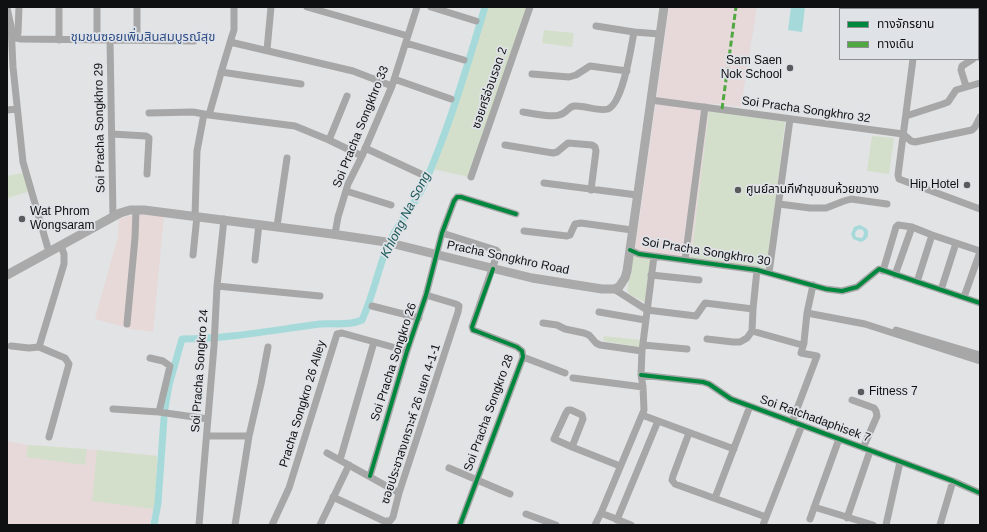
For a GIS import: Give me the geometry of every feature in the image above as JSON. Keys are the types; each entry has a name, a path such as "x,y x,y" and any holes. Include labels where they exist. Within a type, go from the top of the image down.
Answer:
{"main road":[{"path":"614,289 619,287 625,278 630,250 664,7"},
{"name":"Pracha Songkhro Road","path":"7,276 113,217 125,211 136,210 224,219 335,234 389,243 547,281 602,289 614,289"}],"street":[{"path":"12,37 18,33 19,7"},
{"path":"59,7 59,40"},
{"path":"97,7 97,40"},
{"path":"137,7 137,40"},
{"path":"193,255 196,216 197,151 207,114 234,30 234,7"},
{"path":"267,50 271,7"},
{"path":"307,7 464,60"},
{"name":"Soi Pracha Songkhro 33","path":"335,234 338,217 346,191 392,86 417,7"},
{"path":"431,7 476,21"},
{"name":"ซอยศรีอ่อนรอด 2","path":"470,177 530,7"},
{"path":"7,8 11,26 13,66 24,167 49,252"},
{"path":"596,26 634,32 660,34"},
{"path":"523,112 555,116 560,115 571,106 607,109 613,106 619,95 634,32"},
{"path":"12,37 21,39 59,40 194,41"},
{"name":"Soi Pracha Songkhro 29","path":"110,40 113,217"},
{"path":"230,42 353,71 392,86"},
{"path":"913,60 898,175 899,179 980,209"},
{"path":"966,86 961,70 962,66 971,60"},
{"path":"532,74 569,77 576,75 590,66 626,70"},
{"path":"221,72 301,84"},
{"path":"394,79 451,98"},
{"path":"906,116 948,102 956,90 980,83"},
{"path":"329,140 347,96"},
{"name":"Soi Pracha Songkhro 32","path":"651,100 903,134 911,141 915,142 968,131 975,127 980,117"},
{"path":"685,260 705,107"},
{"path":"7,110 17,109"},
{"path":"149,113 193,112 295,126 362,156"},
{"path":"769,273 790,119"},
{"path":"112,134 146,136 149,138 147,174"},
{"path":"505,145 553,153 557,152 568,143 592,145 595,147 596,151 591,190"},
{"path":"365,148 421,174"},
{"path":"277,226 287,158"},
{"path":"544,183 637,195"},
{"path":"346,191 391,205"},
{"name":"Soi Pracha Songkro 26","path":"370,476 407,351 426,295 442,233 454,201 456,198 461,197 516,214"},
{"path":"779,204 810,208 826,208 851,199 887,204"},
{"path":"127,324 135,238 136,210"},
{"name":"Soi Pracha Songkro 24","path":"199,525 215,334 217,286 224,219"},
{"path":"524,231 567,236 570,235 575,224 582,222 632,230"},
{"path":"255,260 259,224"},
{"path":"964,297 980,252 912,227 901,225 896,227 882,271 980,303"},
{"path":"895,275 912,227"},
{"path":"442,233 496,250 498,252 498,256 493,269"},
{"path":"916,282 932,235"},
{"path":"941,290 956,243"},
{"path":"39,347 64,264 61,246"},
{"name":"Soi Pracha Songkhro 30","path":"630,250 639,254 757,270 826,289 842,291 857,287 879,269 882,271"},
{"path":"594,525 601,513 644,410 641,375 642,348 654,256"},
{"name":"Soi Pracha Songkro 28","path":"460,525 523,356 522,351 517,347 473,330 472,327 493,269"},
{"path":"707,339 740,342 747,338 752,331 757,270"},
{"path":"651,275 699,280"},
{"path":"792,422 817,356 801,354 813,285"},
{"path":"217,286 320,296"},
{"path":"614,289 646,310 696,316 705,304 753,309"},
{"name":"ซอยประชาสงเคราะห์ 26 แยก 4-1-1","path":"334,497 384,521 390,521 393,516 399,493 458,312 458,306 456,304 426,295"},
{"path":"372,306 419,318"},
{"path":"599,312 645,320"},
{"path":"807,313 865,324 980,361"},
{"path":"543,323 557,325 566,330 584,333 589,335 596,343 600,345 687,349"},
{"path":"865,324 876,324 980,355"},
{"path":"752,331 799,346 804,342"},
{"name":"Pracha Songkro 26 Alley","path":"272,525 289,488 337,334 342,333 407,351"},
{"path":"340,460 374,342"},
{"path":"11,346 29,348 39,347 65,358 68,364 49,437"},
{"path":"235,525 249,436 268,346"},
{"path":"523,356 565,373"},
{"path":"150,358 163,361 170,366 159,412"},
{"name":"Soi Ratchadaphisek 7","path":"641,375 709,384 731,399 954,481 980,493"},
{"path":"572,378 643,387"},
{"path":"847,518 866,449 877,416 874,408 852,400"},
{"path":"715,498 750,406"},
{"path":"112,409 159,412 208,420"},
{"path":"572,447 583,419 582,415 568,410 554,439 572,447 620,466"},
{"path":"642,415 734,449"},
{"path":"617,520 658,422"},
{"path":"763,525 802,425"},
{"path":"689,433 672,480 675,484 766,517"},
{"path":"207,436 249,436"},
{"path":"810,519 839,439"},
{"path":"327,453 399,493"},
{"path":"886,525 900,462"},
{"path":"320,525 349,465"},
{"path":"448,468 510,494"},
{"path":"940,525 954,481"},
{"path":"814,507 873,525"},
{"path":"601,513 631,525"},
{"path":"526,514 556,525"}],"shaded area":[{"path":"669,7 757,7 741,107 710,103 691,258 635,250"},
{"path":"140,214 164,216 153,332 131,329 95,319 118,236 119,218"},
{"path":"7,441 28,445 157,456 156,502 149,525 7,525"}],"green space":[{"path":"487,7 528,7 469,177 433,169"},
{"path":"544,30 574,33 572,47 542,43"},
{"name":"ศูนย์ลานกีฬาชุมชนห้วยขวาง","path":"709,110 785,122 767,268 691,258"},
{"path":"872,136 894,138 889,174 867,171"},
{"path":"23,173 28,192 7,198 7,176"},
{"path":"635,255 651,258 646,303 629,294 627,290 633,257"},
{"path":"604,336 641,340 639,347 603,341"},
{"path":"28,445 87,449 85,465 26,457"},
{"path":"97,450 157,456 156,502 153,509 92,501"}],"water":[{"path":"791,7 805,7 802,32 788,30"},
{"path":"860,225 867,229 868,235 865,240 861,242 853,239 851,234 854,227","holes":["859,229 863,230 863,237 856,237 856,231"]}],"waterway":[{"name":"Khlong Na Song","path":"165,408 169,385 182,339 234,336 320,324 352,323 362,320 388,245 396,229 420,193 442,142 485,7"},
{"name":"Khlong Na Song","path":"154,525 158,503 164,418"}],"marked path":[{"path":"722,109 736,7"}],"cycle path":[{"path":"370,476 407,351 426,295 442,233 454,201 457,197 461,197 516,214"},
{"path":"630,250 639,254 757,270 826,289 842,291 857,287 879,269 980,303"},
{"path":"460,525 523,357 522,351 517,347 473,330 472,327 493,269"},
{"path":"641,375 709,384 731,399 953,481 980,493"}],"place":[{"name":"Sam Saen Nok School","path":"790,68"},
{"name":"Hip Hotel","path":"967,185"},
{"name":"ศูนย์ลานกีฬาชุมชนห้วยขวาง","path":"738,190"},
{"name":"Wat Phrom Wongsaram","path":"22,219"},
{"name":"Fitness 7","path":"861,392"}],"district":[{"name":"ชุมชนซอยเพิ่มสินสมบูรณ์สุข","path":"143,37"}]}
